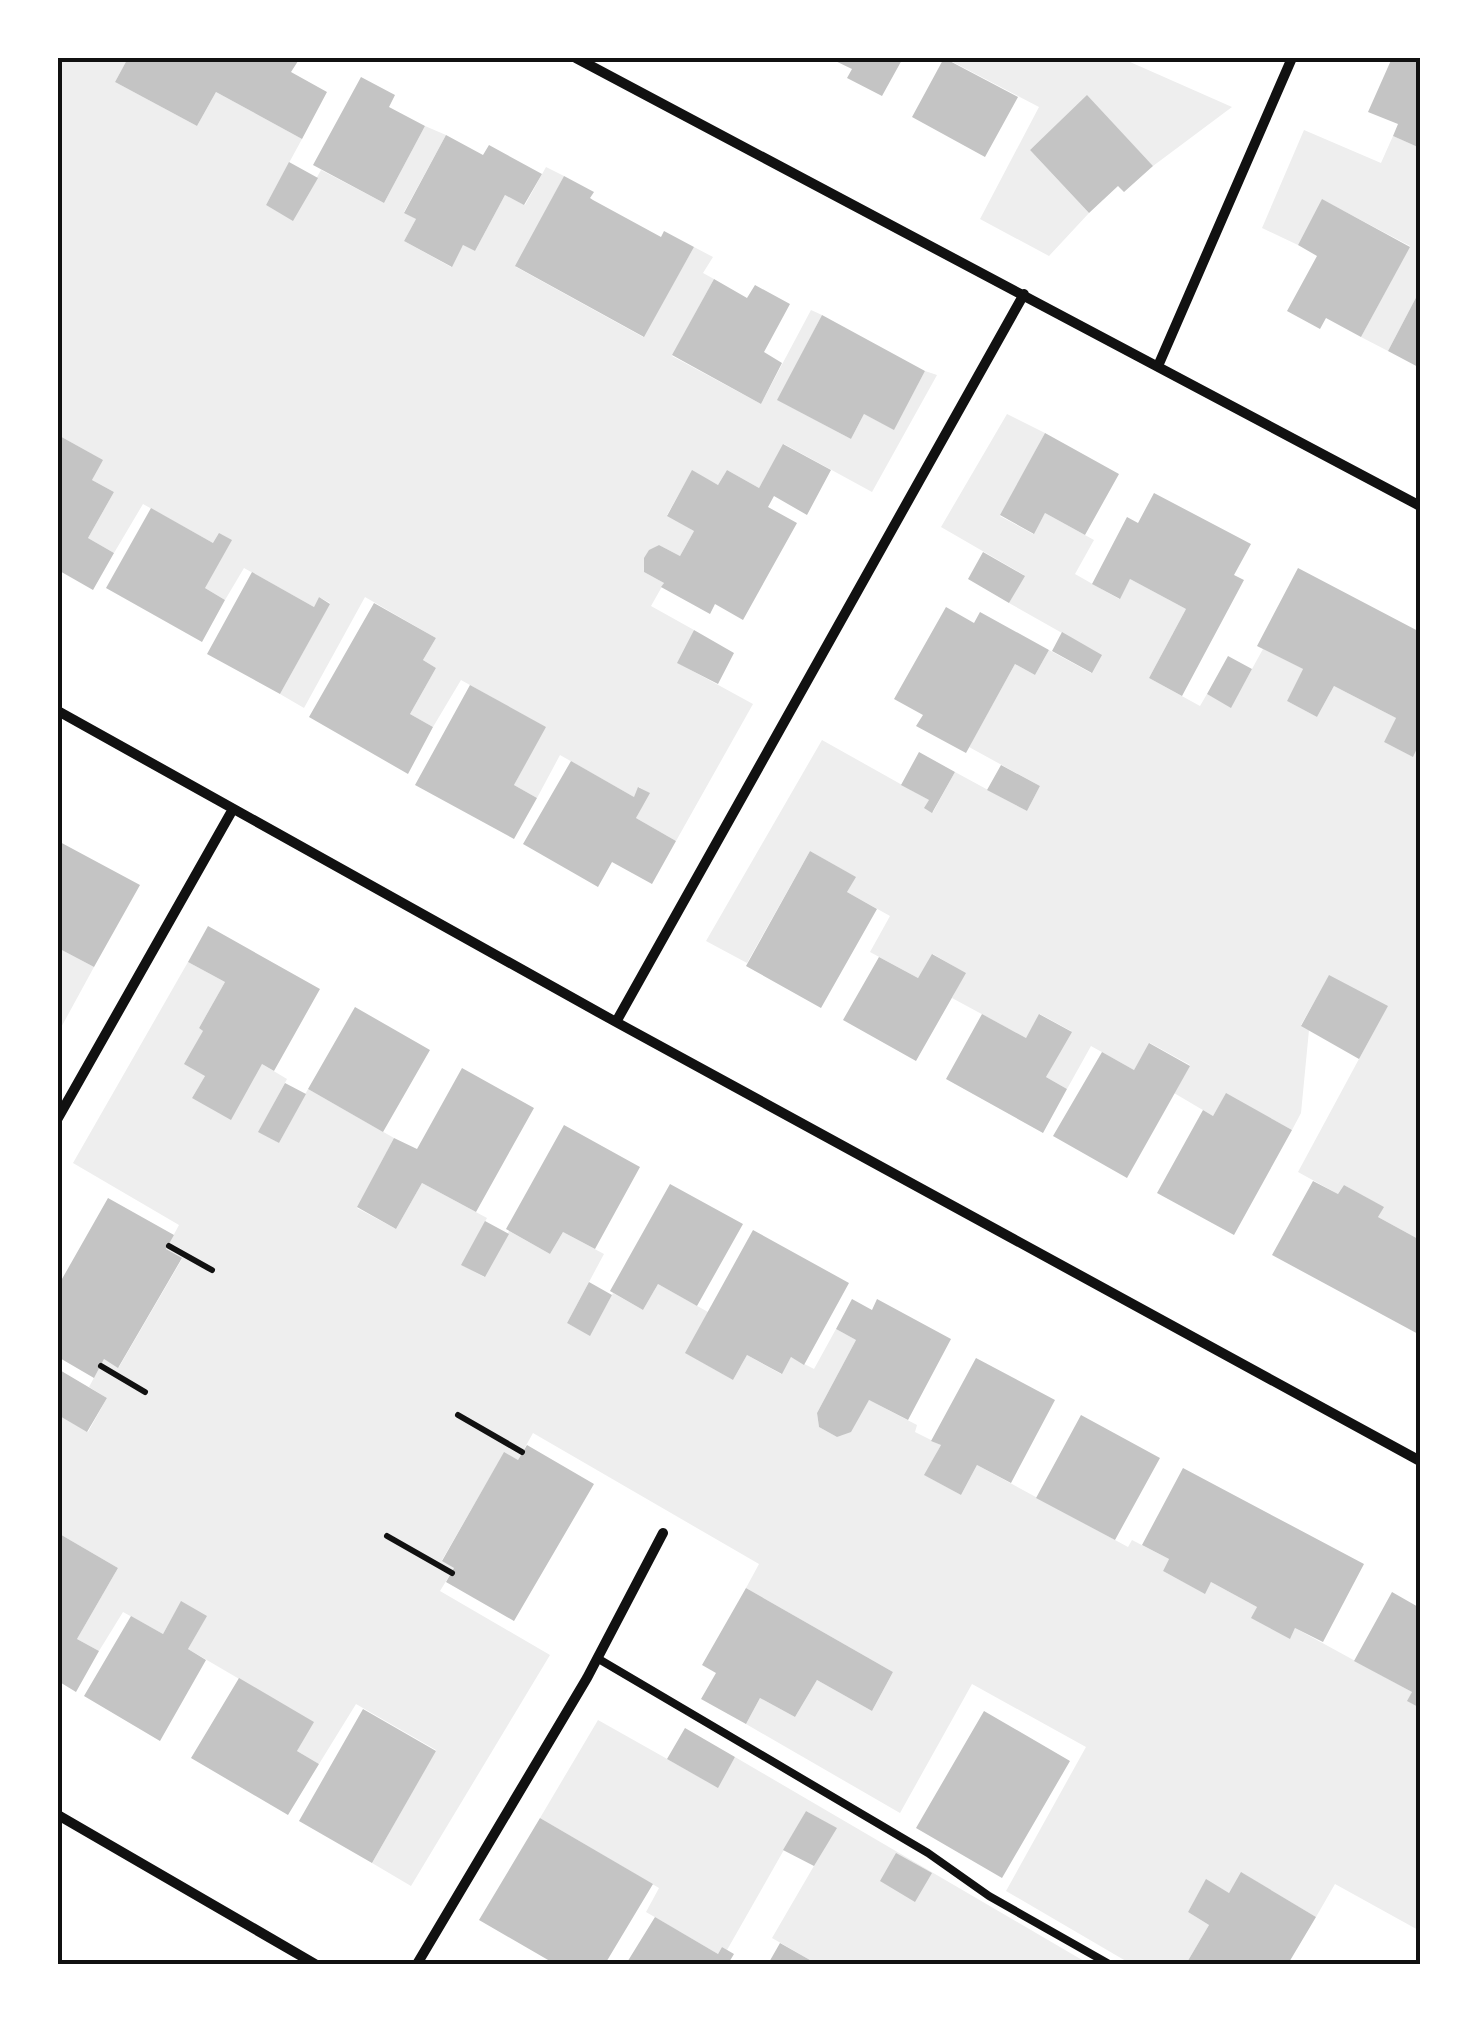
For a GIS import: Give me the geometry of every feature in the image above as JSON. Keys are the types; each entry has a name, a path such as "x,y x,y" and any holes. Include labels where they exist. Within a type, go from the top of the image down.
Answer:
{"street":[{"path":"576,58 1420,506"},
{"path":"1158,366 1292,58"},
{"path":"616,1022 1024,294"},
{"path":"58,711 616,1022 1420,1461"},
{"path":"58,1118 233,808"},
{"path":"417,1964 597,1658 663,1533"},
{"path":"58,1815 315,1964"}],"lane":[{"path":"597,1658 895,1833 989,1896 1109,1964"}],"path":[{"path":"169,1246 212,1270"},
{"path":"100,1366 144,1392"},
{"path":"458,1415 522,1452"},
{"path":"387,1536 452,1573"}],"shaded area":[{"path":"58,58 128,58 115,82 197,126 216,92 302,139 266,205 293,220 321,170 384,203 425,126 446,135 404,212 416,219 404,241 451,267 463,245 475,251 505,195 525,205 546,167 564,176 516,267 643,337 694,247 713,257 703,273 714,279 672,356 761,404 811,310 822,315 778,400 851,439 864,414 894,429 925,371 937,375 872,492 784,444 759,488 727,470 718,485 692,471 667,515 694,531 680,556 659,545 647,556 644,572 664,583 651,606 694,630 678,663 753,704 676,841 636,818 649,793 639,787 634,797 560,755 537,798 514,785 545,727 461,680 433,727 410,714 436,668 423,660 436,638 365,597 304,708 280,694 330,603 319,597 314,607 244,568 225,600 205,588 213,543 143,504 114,553 88,538 114,492 92,480 102,460 58,435"},
{"path":"945,58 1121,58 1232,107 1153,166 1087,96 1030,150 1089,213 1049,256 980,219 1039,107"},
{"path":"1304,130 1381,163 1393,136 1420,148 1420,290 1388,351 1361,337 1410,246 1323,200 1298,245 1262,228"},
{"path":"1007,414 1045,433 1000,516 1033,534 1045,513 1094,540 1075,574 1119,599 1130,579 1186,609 1149,678 1200,706 1207,694 1231,707 1263,649 1303,669 1287,701 1317,717 1334,686 1396,718 1384,742 1412,756 1420,742 1420,1240 1378,1217 1383,1207 1344,1185 1338,1194 1298,1172 1387,1007 1329,976 1301,1025 1309,1030 1301,1113 1292,1130 1226,1094 1213,1116 1174,1093 1190,1065 1150,1043 1134,1070 1091,1046 1067,1089 1046,1077 1071,1031 1040,1014 1026,1038 952,998 965,973 933,954 918,978 870,952 890,916 847,892 855,877 810,851 747,963 706,941 822,740 929,800 933,812 955,772 1027,811 1040,786 969,747 1015,664 1035,675 1049,650 1091,673 1101,655 1009,603 1024,575 941,527"},
{"path":"58,948 94,967 58,1033"},
{"path":"188,962 225,982 199,1028 203,1031 205,1076 192,1098 262,1064 287,1079 259,1131 279,1143 308,1089 394,1138 357,1208 396,1229 422,1183 487,1218 462,1265 484,1277 509,1231 550,1254 563,1232 604,1254 567,1323 590,1335 613,1293 643,1310 658,1284 708,1312 686,1353 733,1380 747,1355 781,1374 791,1357 814,1369 836,1329 856,1340 817,1413 819,1427 837,1437 869,1400 917,1425 915,1432 941,1445 925,1475 961,1495 977,1465 1128,1547 1132,1540 1169,1559 1163,1571 1204,1593 1211,1582 1257,1607 1252,1618 1290,1638 1295,1628 1412,1692 1408,1701 1420,1708 1420,1931 1335,1884 1316,1917 1242,1873 1229,1893 1206,1880 1188,1912 1209,1925 1186,1964 1131,1964 1006,1891 1086,1747 972,1684 900,1813 746,1724 760,1698 795,1717 817,1680 872,1711 893,1672 746,1588 759,1564 533,1433 518,1460 504,1453 442,1560 454,1568 440,1591 550,1655 411,1886 372,1863 436,1750 356,1704 319,1764 297,1751 313,1722 188,1649 206,1617 181,1602 163,1634 123,1612 99,1651 77,1639 118,1568 58,1533 58,1415 88,1432 107,1398 89,1387 104,1359 119,1367 182,1259 166,1249 179,1225 73,1163"},
{"path":"598,1720 717,1787 735,1757 1089,1964 817,1964 772,1938 836,1828 806,1811 727,1950 722,1947 718,1954 646,1912 659,1888 540,1818"}],"building":[{"path":"128,58 300,58 291,72 327,92 302,139 216,92 197,126 115,82"},
{"path":"829,58 903,58 882,96 847,78 852,69"},
{"path":"944,58 1018,97 985,157 912,117"},
{"path":"1392,58 1420,58 1420,148 1393,136 1398,124 1368,112"},
{"path":"361,77 395,95 389,107 425,126 384,203 313,165"},
{"path":"1087,95 1153,166 1124,192 1118,186 1089,213 1030,150"},
{"path":"446,135 483,155 489,145 542,174 524,205 505,195 475,251 463,245 452,267 404,241 416,219 404,213"},
{"path":"289,162 318,178 293,221 266,205"},
{"path":"564,176 594,192 590,198 593,200 661,237 664,231 694,247 644,337 515,266"},
{"path":"1322,199 1410,247 1361,337 1326,318 1320,329 1287,311 1317,256 1298,245"},
{"path":"714,279 747,298 755,285 790,304 764,352 782,363 761,404 672,355"},
{"path":"1420,290 1420,368 1388,351"},
{"path":"822,315 925,371 894,430 864,414 851,439 777,400"},
{"path":"1045,433 1119,474 1085,535 1045,513 1034,534 1000,515"},
{"path":"58,435 103,460 92,480 114,492 88,538 114,553 93,590 58,570"},
{"path":"783,444 831,470 807,515 774,496 768,507 797,523 743,620 715,604 710,614 661,587 664,583 644,572 644,558 649,550 659,545 680,556 694,531 667,516 692,470 718,485 727,470 759,488"},
{"path":"1154,493 1251,544 1234,575 1244,580 1182,696 1149,678 1186,609 1130,579 1120,599 1092,584 1127,517 1138,523"},
{"path":"151,508 213,543 219,533 232,540 205,588 225,600 202,642 106,588"},
{"path":"983,552 1025,576 1009,603 968,579"},
{"path":"1298,568 1420,632 1420,742 1413,757 1384,742 1396,718 1334,686 1317,717 1287,701 1303,669 1257,646"},
{"path":"252,572 314,607 319,597 330,604 280,694 207,654"},
{"path":"374,603 436,638 423,660 436,668 410,714 433,727 408,774 309,717"},
{"path":"946,607 974,623 980,612 1049,650 1035,675 1015,664 966,753 916,726 923,715 894,699"},
{"path":"694,630 734,653 718,684 677,663"},
{"path":"1062,632 1102,655 1092,673 1052,651"},
{"path":"1228,656 1252,669 1231,708 1207,694"},
{"path":"470,685 546,727 514,785 537,798 514,839 415,785"},
{"path":"919,752 955,772 932,813 924,808 929,800 901,785"},
{"path":"571,761 634,797 638,787 650,793 636,818 676,841 652,884 612,862 598,887 523,844"},
{"path":"1001,765 1040,786 1027,811 987,790"},
{"path":"58,841 140,885 94,967 58,948"},
{"path":"810,851 856,877 847,892 877,909 821,1008 746,966"},
{"path":"208,926 320,989 274,1071 262,1064 231,1120 192,1098 205,1076 184,1064 225,982 188,962"},
{"path":"932,954 966,973 916,1061 843,1020 879,957 918,978"},
{"path":"1329,975 1388,1006 1359,1059 1301,1026"},
{"path":"355,1007 430,1050 383,1132 308,1089"},
{"path":"982,1014 1026,1038 1039,1014 1072,1032 1046,1077 1067,1089 1043,1133 946,1079"},
{"path":"1149,1043 1190,1066 1127,1178 1053,1136 1102,1052 1134,1070"},
{"path":"462,1068 534,1108 476,1212 422,1183 396,1229 357,1207 394,1138 417,1149"},
{"path":"285,1083 306,1094 279,1143 258,1132"},
{"path":"1226,1093 1292,1130 1234,1235 1157,1193 1203,1110 1213,1116"},
{"path":"564,1125 640,1167 595,1249 563,1232 550,1254 506,1229"},
{"path":"1313,1181 1338,1194 1344,1185 1384,1207 1378,1217 1420,1240 1420,1335 1272,1255"},
{"path":"670,1184 743,1224 697,1306 658,1284 643,1310 610,1291"},
{"path":"108,1198 174,1235 166,1249 182,1258 118,1368 104,1359 94,1378 58,1357 58,1286"},
{"path":"485,1221 509,1234 485,1277 461,1265"},
{"path":"753,1230 849,1283 804,1365 791,1357 782,1374 747,1355 733,1380 685,1353"},
{"path":"589,1282 612,1295 590,1336 567,1323"},
{"path":"852,1299 872,1310 877,1299 951,1339 908,1420 869,1400 851,1432 837,1437 819,1427 817,1413 856,1340 836,1329"},
{"path":"976,1358 1055,1400 1011,1483 977,1465 961,1495 924,1475 941,1445 931,1441"},
{"path":"58,1369 107,1398 87,1432 58,1415"},
{"path":"1081,1415 1160,1458 1115,1540 1036,1498"},
{"path":"527,1445 594,1484 514,1621 446,1582 454,1568 442,1561 504,1452 518,1460"},
{"path":"1183,1468 1364,1564 1323,1642 1295,1628 1290,1639 1251,1618 1257,1607 1211,1582 1205,1594 1163,1571 1169,1559 1142,1545"},
{"path":"58,1533 118,1568 77,1639 99,1651 76,1692 58,1681"},
{"path":"746,1588 893,1672 872,1711 817,1680 795,1717 760,1698 746,1724 701,1699 716,1673 702,1665"},
{"path":"1392,1592 1420,1608 1420,1708 1407,1701 1412,1692 1354,1661"},
{"path":"181,1601 207,1616 188,1649 206,1660 160,1741 84,1696 131,1616 163,1634"},
{"path":"239,1678 314,1722 297,1751 319,1764 288,1815 191,1758"},
{"path":"363,1709 436,1751 372,1863 299,1821"},
{"path":"984,1711 1070,1761 1002,1878 916,1828"},
{"path":"685,1728 735,1757 718,1788 667,1759"},
{"path":"806,1811 837,1828 814,1866 783,1850"},
{"path":"540,1818 653,1884 605,1964 555,1964 479,1920"},
{"path":"896,1853 932,1873 915,1902 880,1881"},
{"path":"1241,1872 1316,1917 1288,1964 1186,1964 1209,1925 1188,1912 1206,1879 1229,1893"},
{"path":"655,1917 718,1954 722,1947 734,1954 728,1964 626,1964"},
{"path":"780,1943 817,1964 768,1964"}]}
